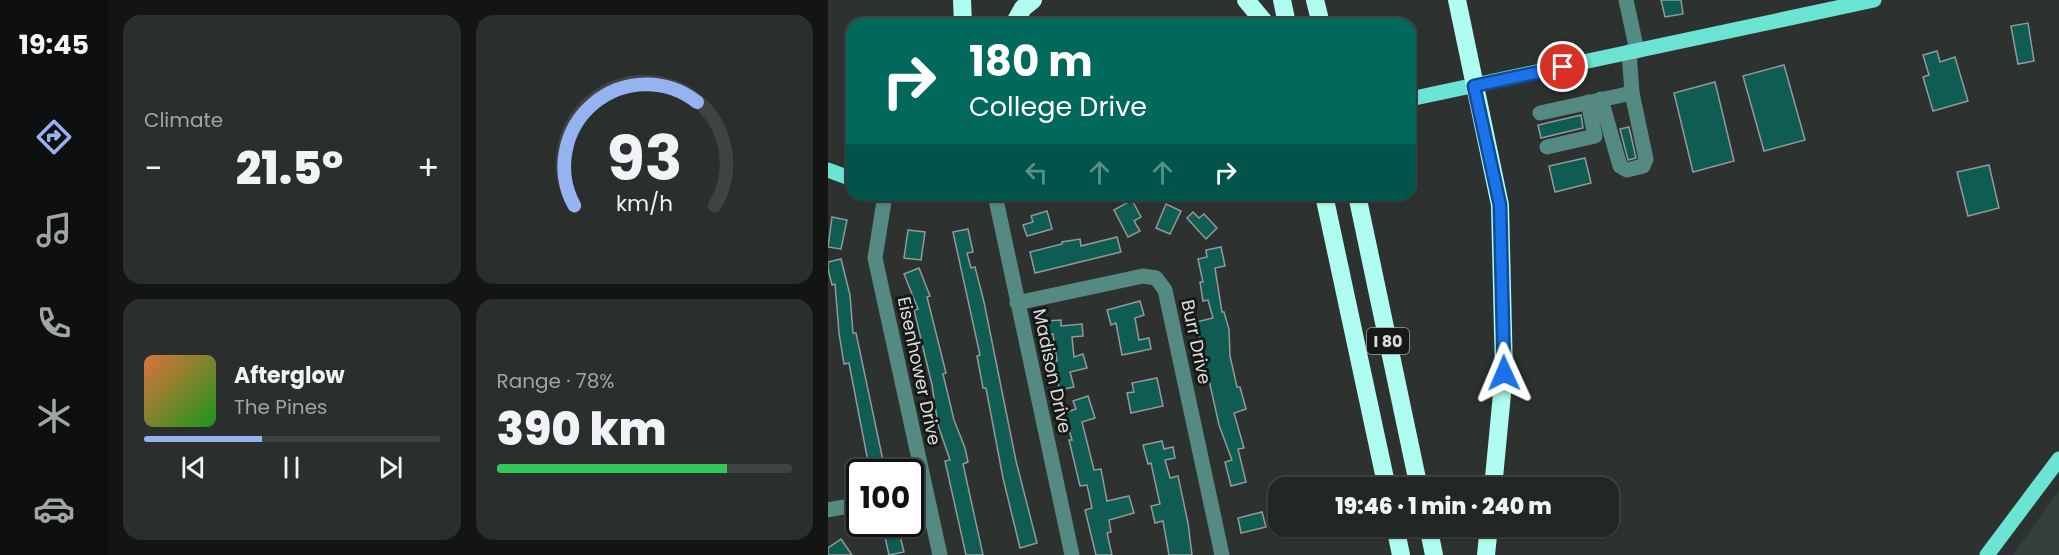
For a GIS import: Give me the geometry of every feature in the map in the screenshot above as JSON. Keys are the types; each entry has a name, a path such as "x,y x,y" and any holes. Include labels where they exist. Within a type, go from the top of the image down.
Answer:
{"highway":[{"path":"962,0 963,18"},
{"path":"1017,18 1023,8 1033,0"},
{"path":"1246,0 1261,18"},
{"path":"1282,0 1286,18"},
{"path":"1316,0 1320,18"},
{"path":"1457,0 1500,205 1504,373 1494,477"},
{"name":"I 80","path":"1324,201 1385,477"},
{"name":"I 80","path":"1358,201 1417,477"},
{"path":"1397,537 1401,555"},
{"path":"1430,537 1434,555"},
{"path":"1486,555 1488,537"}],"main road":[{"path":"1416,98 1874,0"},
{"path":"828,170 846,177"},
{"path":"1987,555 2059,459"}],"street":[{"path":"1595,101 1618,163 1627,170 1643,166 1647,159 1632,93 1633,52 1626,0"},
{"path":"1540,113 1632,93"},
{"path":"1547,147 1595,136 1595,101"},
{"name":"Eisenhower Drive","path":"884,201 875,258 912,459"},
{"name":"Madison Drive","path":"996,201 1072,555"},
{"name":"Burr Drive","path":"1017,303 1143,276 1156,278 1165,290 1222,555"},
{"path":"828,510 846,507"},
{"name":"Eisenhower Drive","path":"924,508 940,555"}],"shaded area":[{"path":"2059,490 2059,555 2013,555"}],"building":[{"path":"1661,0 1681,0 1683,14 1665,17"},
{"path":"2028,23 2034,61 2018,64 2011,26"},
{"path":"1937,51 1940,62 1955,57 1968,101 1933,111 1923,77 1929,75 1923,55"},
{"path":"1784,65 1805,140 1764,151 1743,76"},
{"path":"1715,82 1734,161 1693,172 1674,93"},
{"path":"1581,115 1583,128 1541,138 1538,125"},
{"path":"1629,127 1636,158 1628,160 1620,129"},
{"path":"1585,158 1591,183 1555,192 1549,166"},
{"path":"1989,165 1999,208 1968,216 1957,172"},
{"path":"1133,201 1141,217 1134,221 1140,231 1128,237 1114,210"},
{"path":"1166,204 1181,211 1170,234 1156,228"},
{"path":"1047,211 1052,229 1027,236 1023,225 1033,222 1031,216"},
{"path":"1193,212 1199,218 1204,214 1217,228 1206,239 1187,218"},
{"path":"832,217 847,220 841,249 828,247"},
{"path":"968,229 973,252 967,253 971,268 975,267 984,302 1016,461 1037,543 1020,548 1003,478 986,388 983,388 977,356 980,355 953,232"},
{"path":"908,230 925,232 921,260 904,258"},
{"path":"1117,237 1121,252 1035,273 1030,252 1062,244 1062,242 1080,239 1081,246"},
{"path":"1221,247 1225,266 1215,268 1222,312 1224,312 1229,329 1230,356 1237,387 1240,387 1246,409 1234,413 1244,448 1238,449 1246,482 1231,486 1225,462 1232,460 1219,425 1196,322 1213,318 1208,300 1203,301 1200,282 1203,282 1198,259 1207,257 1206,250"},
{"path":"841,259 850,295 853,333 856,333 883,459 867,459 849,363 844,364 835,284 832,285 828,262"},
{"path":"919,268 930,296 927,297 946,373 943,374 954,420 965,448 968,462 963,464 983,555 966,555 945,461 950,460 938,425 932,385 914,310 918,309 904,274"},
{"path":"1140,301 1144,315 1135,318 1139,340 1149,338 1151,349 1122,355 1116,323 1111,325 1107,310"},
{"path":"1061,320 1061,326 1082,324 1083,336 1072,337 1074,357 1083,354 1087,368 1070,372 1074,387 1060,390 1052,363 1057,361 1053,334 1048,334 1046,321"},
{"path":"1157,378 1163,406 1131,413 1127,393 1134,392 1132,383"},
{"path":"1088,396 1095,418 1082,422 1094,470 1101,469 1107,501 1129,496 1134,513 1109,520 1111,532 1107,533 1112,555 1096,555 1085,510 1092,508 1087,485 1080,486 1069,440 1072,440 1064,413 1076,409 1073,401"},
{"path":"1162,441 1164,449 1173,447 1175,458 1165,460 1170,478 1178,476 1192,555 1169,555 1163,521 1155,523 1151,506 1160,504 1151,463 1148,464 1143,445"},
{"path":"1262,512 1266,527 1241,533 1238,518"},
{"path":"885,537 900,537 904,552 889,555"},
{"path":"841,539 852,555 828,555 828,548"}],"route":[{"path":"1504,373 1500,205 1474,86 1563,67"}]}
